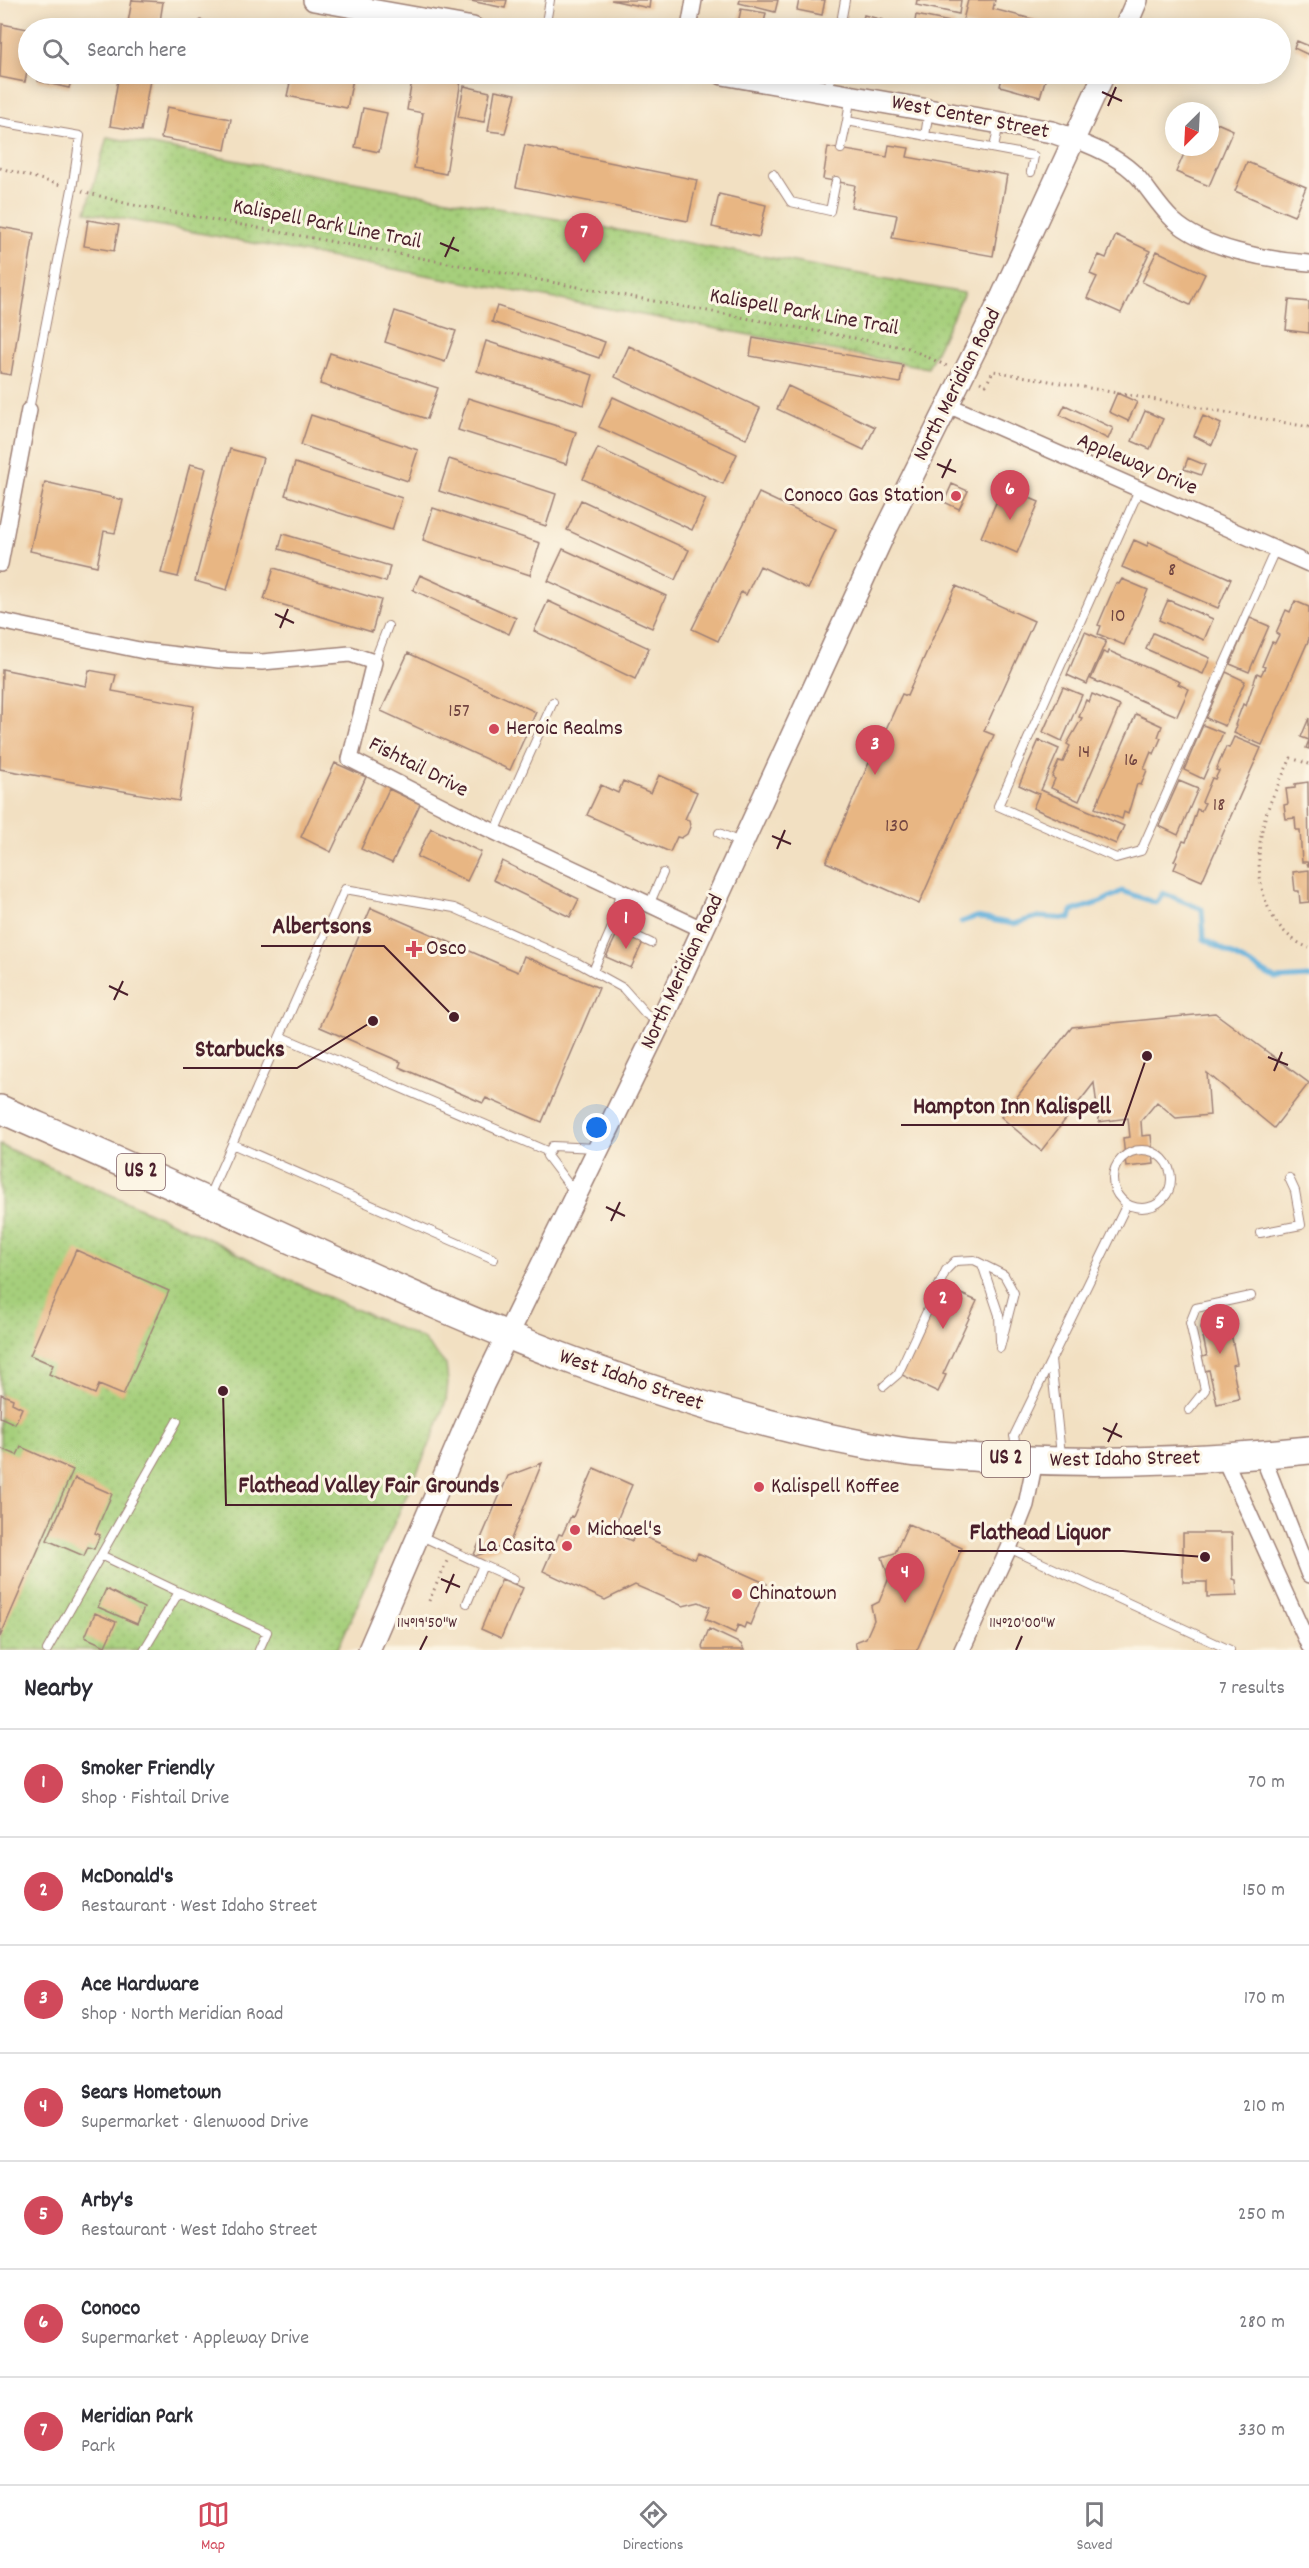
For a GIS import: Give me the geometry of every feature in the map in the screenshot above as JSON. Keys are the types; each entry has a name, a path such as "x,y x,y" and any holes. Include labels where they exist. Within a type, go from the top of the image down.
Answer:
{"highway":[{"name":"West Idaho Street","path":"0,1109 507,1335 626,1382 708,1409 759,1422 896,1450 1027,1461 1120,1464 1309,1450"}],"street":[{"path":"314,0 390,7 433,18"},
{"path":"691,18 694,0"},
{"path":"1129,18 1137,0"},
{"name":"West Center Street","path":"832,84 850,96 1052,132 1074,140"},
{"name":"North Meridian Road","path":"369,1650 507,1335 660,1023 885,532 1002,296 1099,84"},
{"path":"1074,140 1096,148 1136,175 1173,221 1194,234 1228,248 1263,257 1309,263"},
{"name":"Appleway Drive","path":"948,405 1309,564"},
{"path":"0,564 29,410"},
{"path":"0,621 144,651 219,660 262,662 350,654 374,662"},
{"name":"Fishtail Drive","path":"374,662 350,759 495,832 704,930"},
{"path":"1262,1455 1309,1575"},
{"path":"1224,1458 1309,1646"},
{"path":"962,1650 1009,1548 1026,1504 1027,1461"}],"lane":[{"path":"547,18 550,0"},
{"path":"842,18 845,0"},
{"path":"842,149 850,96"},
{"path":"925,136 929,110"},
{"path":"847,121 1034,156 1031,172"},
{"path":"0,122 80,136 72,189 29,410"},
{"path":"994,148 999,123"},
{"path":"773,174 791,202 830,211 836,181"},
{"path":"1139,490 998,806 1116,858 1141,851 1275,550"},
{"path":"374,662 388,626"},
{"path":"495,832 553,702"},
{"path":"719,832 743,844"},
{"path":"649,905 663,873"},
{"path":"207,1201 345,889 454,908 624,988 646,1014 660,1023"},
{"path":"592,971 612,925 620,891"},
{"path":"612,925 651,943"},
{"path":"280,1036 549,1152 552,1146 599,1148"},
{"path":"232,1144 494,1259"},
{"path":"1137,1149 1156,1153 1169,1167 1172,1176 1167,1194 1153,1206 1144,1208 1127,1204 1114,1188 1114,1168 1119,1160 1137,1149"},
{"path":"547,1156 576,1194"},
{"path":"1260,1233 1301,1225 1295,1191 1289,1178"},
{"path":"1027,1461 1014,1436 1127,1204"},
{"path":"884,1386 898,1374 950,1265 961,1259 982,1264 1004,1275 1014,1293 1000,1348 999,1315 982,1264"},
{"path":"1190,1410 1205,1390 1190,1323 1191,1315 1196,1308 1251,1296"},
{"path":"1051,1358 1062,1462"},
{"path":"47,1650 177,1421"},
{"path":"418,1535 514,1579"},
{"path":"1009,1548 1230,1650"},
{"path":"101,1555 267,1632 259,1650"},
{"path":"466,1603 483,1565"},
{"path":"144,1650 179,1592"}],"path":[{"name":"Kalispell Park Line Trail","path":"0,168 151,209 908,348 963,375"},
{"path":"993,370 1309,427"},
{"path":"1309,764 1291,758 1268,810 1258,859 1268,911 1288,934 1309,948"},
{"path":"429,1601 452,1551"}],"green space":[{"path":"107,137 964,293 928,368 86,212"},
{"path":"0,1145 218,1243 287,1279 423,1339 446,1365 448,1382 446,1400 432,1439 337,1650 0,1650"}],"building":[{"path":"132,0 163,2 161,18 129,18"},
{"path":"466,0 507,0 505,8"},
{"path":"611,0 650,0 649,8"},
{"path":"740,0 778,0 775,12 739,3"},
{"path":"799,0 825,0 822,15 797,10"},
{"path":"917,0 961,0 959,14 916,5"},
{"path":"968,0 995,0 993,9 1028,18 964,18"},
{"path":"741,9 766,13 765,18 739,18"},
{"path":"916,15 931,18 916,18"},
{"path":"2,24 18,27 18,81 0,77"},
{"path":"1297,41 1309,46 1309,55 1294,48"},
{"path":"51,84 70,84 69,88"},
{"path":"117,84 149,84 141,131 110,126"},
{"path":"290,84 352,84 347,108 287,96"},
{"path":"411,84 460,84 446,174 414,168 423,113 407,110"},
{"path":"1000,84 1044,84 1040,97 1000,86"},
{"path":"464,86 490,92 484,122 458,117"},
{"path":"495,90 516,94 505,133 488,131"},
{"path":"167,107 231,119 225,150 161,138"},
{"path":"363,108 387,113 379,152 355,147"},
{"path":"1219,124 1233,130 1209,186 1176,172 1183,156 1219,156"},
{"path":"525,145 697,180 688,221 516,187"},
{"path":"889,145 909,148 907,157 1007,175 993,256 892,238 897,215 851,207 855,185 823,179 828,147 887,157"},
{"path":"1247,162 1306,187 1294,216 1235,191"},
{"path":"719,194 766,205 759,237 712,227"},
{"path":"88,220 119,225 114,251 84,246"},
{"path":"0,227 34,233 11,375 0,373"},
{"path":"1116,235 1150,251 1121,313 1087,298 1097,277 1090,274 1099,255 1106,258"},
{"path":"1157,251 1205,274 1190,305 1142,282"},
{"path":"1289,300 1309,302 1309,333 1286,330"},
{"path":"497,306 605,342 599,358 492,322"},
{"path":"395,311 456,331 445,362 385,342"},
{"path":"753,338 903,365 900,383 750,356"},
{"path":"486,341 593,375 584,405 477,371"},
{"path":"629,346 760,408 746,439 615,377"},
{"path":"330,353 438,388 427,419 320,384"},
{"path":"788,386 875,427 864,450 777,409"},
{"path":"1117,393 1137,402 1128,421 1109,412"},
{"path":"613,397 737,454 723,484 599,427"},
{"path":"468,398 576,432 566,464 458,430"},
{"path":"1065,405 1113,428 1108,439 1060,415"},
{"path":"1145,411 1163,419 1150,449 1132,441"},
{"path":"311,415 418,450 408,481 301,445"},
{"path":"1203,416 1221,424 1212,445 1194,436"},
{"path":"598,448 706,499 692,530 583,479"},
{"path":"230,449 263,458 227,590 195,581"},
{"path":"1188,458 1205,465 1201,475 1184,469"},
{"path":"449,459 556,494 546,526 439,491"},
{"path":"295,463 402,498 392,530 285,495"},
{"path":"190,464 206,468 178,577 161,573"},
{"path":"45,482 123,500 115,533 104,531 97,566 30,551"},
{"name":"Conoco Gas Station","path":"952,484 968,491 959,509 944,502"},
{"path":"1003,487 1039,502 1017,553 981,537"},
{"path":"759,493 836,529 808,589 760,566 746,595 741,592 718,641 692,629"},
{"path":"581,500 689,550 675,580 567,530"},
{"path":"433,508 540,543 530,575 423,540"},
{"path":"283,534 390,566 386,582 279,549"},
{"path":"1134,540 1147,546 1149,542 1231,579 1218,608 1122,567"},
{"path":"563,549 666,596 652,628 548,581"},
{"path":"274,568 381,600 372,632 264,599"},
{"path":"420,575 516,618 509,634 413,590"},
{"path":"1122,579 1148,590 1124,645 1098,634 1101,626 1098,625 1116,583 1119,584"},
{"path":"956,586 1034,621 984,731 994,735 919,904 826,862 884,728 886,729 902,694 907,696"},
{"path":"1168,600 1213,619 1204,640 1159,620"},
{"path":"548,601 649,648 635,679 534,631"},
{"path":"1295,601 1309,607 1309,639 1262,745 1234,733 1237,726 1235,725 1243,704 1246,706 1257,673 1261,675 1265,667 1262,666 1272,642 1275,643 1279,635 1276,633 1286,610 1290,612"},
{"path":"1250,618 1269,626 1249,672 1230,664"},
{"path":"1085,632 1106,641 1087,684 1067,675"},
{"path":"1153,633 1210,658 1203,674 1146,649"},
{"path":"1109,651 1180,682 1178,684 1189,689 1177,716 1091,679 1103,652 1108,654"},
{"path":"408,653 536,712 510,770 381,711"},
{"path":"2,669 86,686 89,670 116,675 112,691 194,706 179,801 0,769"},
{"path":"1226,672 1245,681 1225,726 1206,718"},
{"path":"1063,687 1082,695 1062,741 1043,732"},
{"path":"1092,694 1120,706 1079,801 1051,788 1055,779 1052,777 1059,761 1063,762 1070,746 1067,744 1082,718 1079,717 1086,700 1089,702"},
{"path":"1136,714 1162,726 1158,737 1161,738 1154,754 1151,752 1141,785 1137,784 1128,814 1124,812 1122,819 1095,808"},
{"path":"1309,718 1309,740 1301,737"},
{"path":"1203,725 1223,733 1203,779 1184,770"},
{"path":"1234,737 1261,748 1202,881 1174,869 1177,862 1174,861 1183,841 1186,842 1197,809 1201,811 1205,803 1202,802 1212,778 1215,779 1219,771 1216,770 1226,747 1229,748"},
{"path":"1039,740 1059,749 1041,790 1124,826 1116,844 1033,808 1039,794 1019,785"},
{"path":"335,763 366,777 331,852 301,837"},
{"path":"659,775 697,792 685,819 689,820 690,827 687,834 681,838 677,837 670,852 587,815 601,785 618,793 623,781 651,793"},
{"path":"1179,781 1198,789 1178,835 1159,826"},
{"path":"1308,782 1309,866 1307,862 1302,862 1300,830 1296,830 1295,818 1286,819 1284,805 1288,804 1286,789 1295,788 1295,784"},
{"path":"389,789 420,804 392,863 361,849"},
{"path":"431,828 481,852 467,881 417,857"},
{"path":"502,861 579,899 570,917 493,880"},
{"path":"1309,870 1309,902 1300,903 1299,891 1295,891 1293,872"},
{"path":"371,908 518,972 524,956 599,988 542,1122 486,1098 483,1103 399,1067 401,1062 320,1027"},
{"path":"619,930 643,942 631,968 606,957"},
{"path":"1215,1013 1309,1083 1274,1128 1207,1073 1210,1115 1176,1118 1157,1102 1141,1121 1142,1136 1151,1135 1154,1164 1126,1167 1123,1138 1130,1137 1128,1118 1099,1122 1094,1083 1041,1151 1001,1117 1072,1027"},
{"path":"76,1250 169,1291 123,1395 99,1385 95,1394 49,1374 53,1365 30,1355"},
{"path":"943,1286 977,1301 943,1374 946,1375 938,1392 902,1375"},
{"path":"1219,1323 1220,1330 1230,1328 1237,1364 1232,1365 1239,1399 1217,1404 1209,1370 1205,1371 1202,1357 1207,1356 1201,1327"},
{"path":"1,1394 13,1399 12,1403 22,1408 15,1424 0,1417"},
{"path":"21,1447 73,1470 0,1637 0,1448 17,1455"},
{"path":"542,1463 509,1544 473,1557 508,1476"},
{"path":"594,1468 632,1485 612,1532 632,1541 636,1533 695,1559 698,1553 767,1584 750,1625 746,1623 744,1628 738,1625 735,1633 705,1619 710,1607 699,1602 683,1606 635,1585 605,1600 543,1571 559,1534 562,1535 571,1516 573,1517"},
{"path":"75,1478 112,1494 95,1533 100,1535 94,1549 88,1547 84,1556 47,1540"},
{"path":"908,1524 962,1548 917,1650 857,1650 855,1642 866,1638 874,1620 871,1606 879,1602 889,1578 882,1557 895,1553"},
{"path":"1183,1533 1232,1533 1233,1579 1236,1580 1237,1596 1207,1597 1207,1582 1183,1582"},
{"path":"502,1579 523,1588 501,1638 481,1629"},
{"path":"106,1589 144,1608 137,1624 98,1607"},
{"path":"95,1613 116,1622 105,1646 85,1637"},
{"path":"709,1629 741,1644 744,1650 703,1650 702,1646"}],"waterway":[{"path":"961,922 976,917 1013,924 1038,917 1070,919 1072,911 1101,902 1122,891 1156,903 1163,893 1202,909 1204,939 1276,979 1309,977"}],"place":[{"name":"Meridian Park","path":"584,263"},
{"name":"Conoco Gas Station","path":"956,496"},
{"name":"Conoco","path":"1010,520"},
{"name":"Heroic Realms","path":"494,729"},
{"name":"Ace Hardware","path":"875,775"},
{"name":"Osco","path":"414,949"},
{"name":"Smoker Friendly","path":"626,949"},
{"name":"Albertsons","path":"454,1017"},
{"name":"Starbucks","path":"373,1021"},
{"name":"Hampton Inn Kalispell","path":"1147,1056"},
{"name":"McDonald's","path":"943,1329"},
{"name":"Arby's","path":"1220,1354"},
{"name":"Flathead Valley Fair Grounds","path":"223,1391"},
{"name":"Kalispell Koffee","path":"759,1487"},
{"name":"Michael's","path":"575,1530"},
{"name":"La Casita","path":"567,1546"},
{"name":"Flathead Liquor","path":"1205,1557"},
{"name":"Chinatown","path":"737,1594"},
{"name":"Sears Hometown","path":"905,1603"}]}
